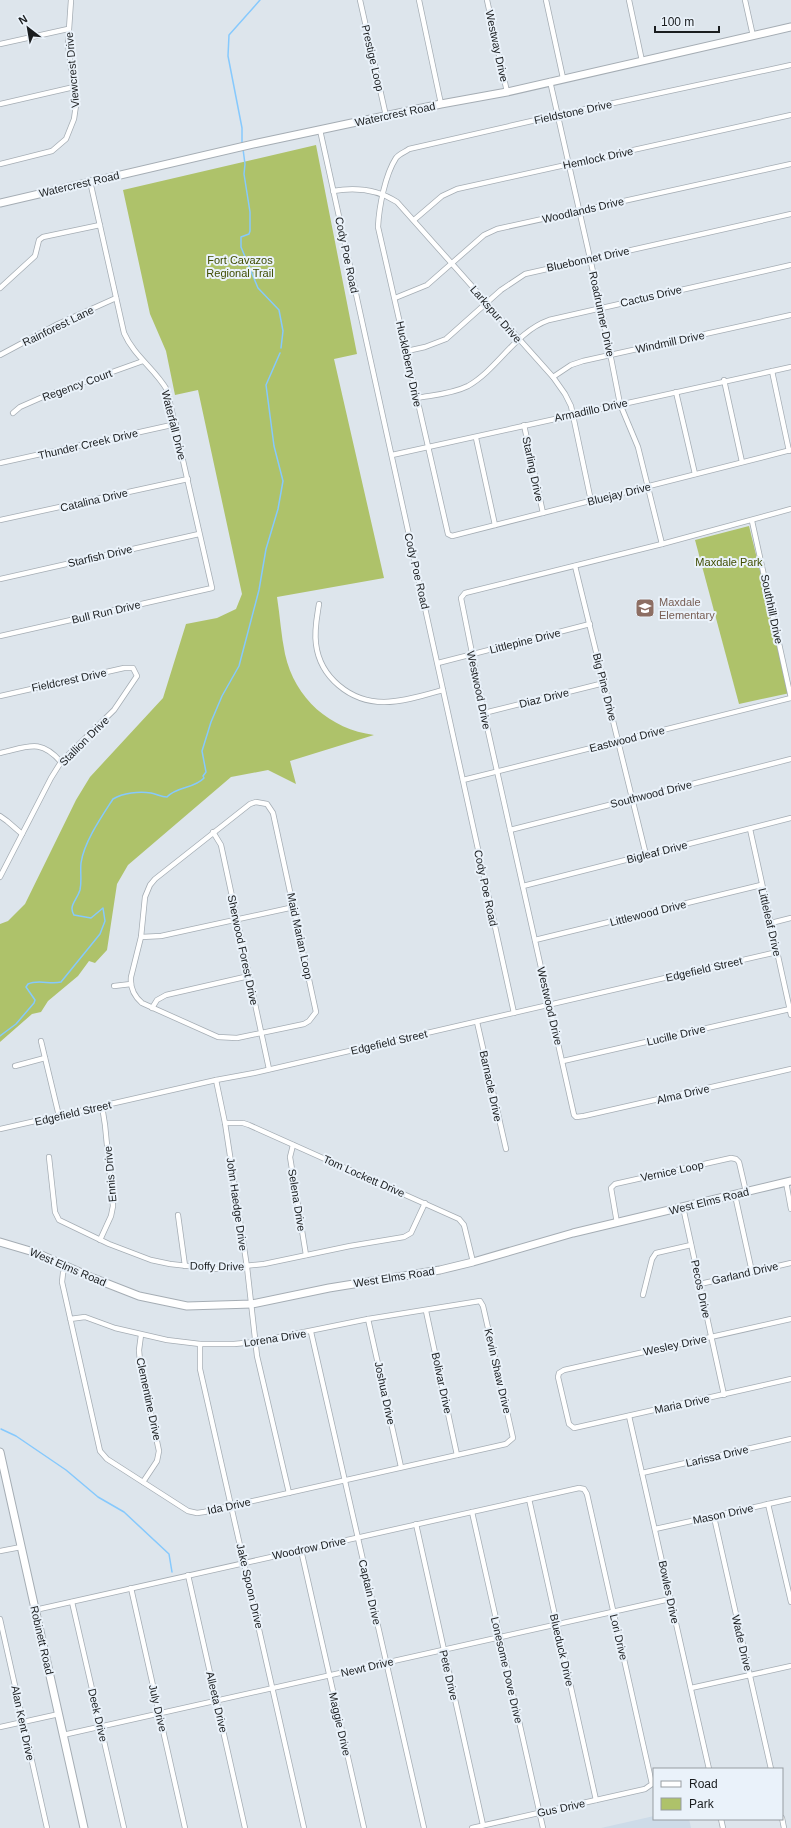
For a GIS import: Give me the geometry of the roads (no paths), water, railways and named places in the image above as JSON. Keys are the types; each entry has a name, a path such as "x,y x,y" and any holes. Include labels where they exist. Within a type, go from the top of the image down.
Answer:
{"street":[{"name":"Viewcrest Drive","path":"0,164 41,155 52,151 63,142 74,119 76,105 69,52 68,30 71,0"},
{"name":"Prestige Loop","path":"360,0 386,116"},
{"path":"419,0 441,104"},
{"name":"Westway Drive","path":"487,0 507,92"},
{"path":"546,0 563,78"},
{"path":"629,0 642,61"},
{"path":"746,0 753,36"},
{"name":"Watercrest Road","path":"0,203 258,143 441,104 507,92 791,27"},
{"path":"0,44 68,30"},
{"name":"Fieldstone Drive","path":"383,195 391,168 396,158 409,149 791,64"},
{"name":"Roadrunner Drive","path":"550,81 601,307 620,404 637,442 662,544"},
{"path":"0,104 74,88"},
{"name":"Hemlock Drive","path":"414,220 442,196 457,189 791,115"},
{"name":"Cody Poe Road","path":"320,130 514,1013"},
{"name":"Woodlands Drive","path":"395,298 427,284 484,235 497,230 791,164"},
{"name":"Waterfall Drive","path":"90,182 124,333 128,342 143,361 153,370 167,390 176,424 212,588"},
{"name":"Larkspur Drive","path":"333,191 355,188 369,190 397,202 553,378 565,394 573,415 591,501"},
{"name":"Huckleberry Drive","path":"383,195 379,209 378,227 448,534"},
{"name":"Bluebonnet Drive","path":"406,351 425,347 446,339 508,285 525,274 791,214"},
{"path":"0,288 35,256 39,240 44,237 100,225"},
{"name":"Cactus Drive","path":"417,398 450,392 468,386 519,340 545,321 601,307 791,265"},
{"name":"Rainforest Lane","path":"0,355 58,324 116,298"},
{"name":"Windmill Drive","path":"553,378 571,365 791,315"},
{"name":"Regency Court","path":"13,413 20,407 45,396 143,361"},
{"name":"Armadillo Drive","path":"392,455 476,438 524,425 724,380 791,367"},
{"path":"772,371 790,450"},
{"path":"724,380 742,462"},
{"path":"676,392 695,474"},
{"name":"Thunder Creek Drive","path":"0,463 176,424"},
{"name":"Starling Drive","path":"524,425 543,513"},
{"path":"476,438 495,525"},
{"name":"Bluejay Drive","path":"448,534 452,536 790,450"},
{"name":"Catalina Drive","path":"0,520 188,479"},
{"name":"Westwood Drive","path":"575,1116 484,713 461,602 463,594 791,510"},
{"name":"Southhill Drive","path":"752,521 791,698"},
{"name":"Starfish Drive","path":"0,578 199,534"},
{"name":"Big Pine Drive","path":"575,566 646,855"},
{"name":"Bull Run Drive","path":"0,636 212,588"},
{"path":"319,604 315,637 318,654 327,674 347,692 361,699 383,702 443,690"},
{"name":"Littlepine Drive","path":"438,663 590,624"},
{"name":"Fieldcrest Drive","path":"0,696 124,668 133,668 136,671"},
{"name":"Stallion Drive","path":"0,877 51,778 61,762 114,710 136,680 138,676 136,671"},
{"name":"Diaz Drive","path":"484,713 604,683"},
{"name":"Eastwood Drive","path":"463,780 791,698"},
{"path":"0,753 34,746 43,747 54,754 61,762"},
{"name":"Southwood Drive","path":"510,830 791,759"},
{"name":"Maid Marian Loop","path":"256,802 267,804 273,813 316,1012 309,1021 304,1024 237,1038 218,1037 152,1008 138,999 130,984 140,937 145,897 150,885 155,879 213,832 250,804 256,802"},
{"path":"0,816 22,834"},
{"name":"Bigleaf Drive","path":"523,886 791,818"},
{"name":"Littleleaf Drive","path":"750,829 761,885 791,1015"},
{"name":"Sherwood Forest Drive","path":"213,832 220,845 269,1069"},
{"name":"Littlewood Drive","path":"535,940 761,885"},
{"path":"140,937 161,936 294,907"},
{"path":"771,923 791,918"},
{"name":"Edgefield Street","path":"0,1129 478,1022 777,952"},
{"path":"152,1008 157,1000 166,994 249,976"},
{"path":"114,986 130,984"},
{"name":"Lucille Drive","path":"563,1061 790,1009"},
{"name":"Barnacle Drive","path":"478,1022 506,1149"},
{"path":"41,1041 59,1116"},
{"path":"15,1066 45,1058"},
{"name":"Alma Drive","path":"575,1116 584,1116 791,1069"},
{"name":"John Haedge Drive","path":"216,1080 225,1123 247,1267 255,1342 288,1493"},
{"name":"Ennis Drive","path":"100,1240 111,1216 113,1206 102,1106"},
{"name":"Tom Lockett Drive","path":"225,1123 243,1123 462,1222 473,1262"},
{"name":"Selena Drive","path":"293,1145 290,1157 306,1255"},
{"name":"Doffy Drive","path":"49,1157 56,1216 62,1222 130,1253 151,1260 185,1266 214,1269 247,1267 408,1236 414,1229 425,1204"},
{"name":"Vernice Loop","path":"617,1223 611,1196 611,1188 615,1184 731,1158 736,1159 739,1162 746,1192"},
{"path":"788,1181 791,1209"},
{"name":"West Elms Road","path":"0,1242 37,1253 120,1290 139,1296 187,1306 252,1304 329,1288 440,1270 573,1233 788,1181"},
{"path":"735,1195 752,1272"},
{"name":"Pecos Drive","path":"683,1207 724,1395"},
{"path":"178,1215 185,1266"},
{"path":"643,1295 652,1259 656,1252 691,1245"},
{"name":"Garland Drive","path":"700,1284 791,1263"},
{"name":"Ida Drive","path":"66,1267 63,1273 62,1282 100,1451 107,1459 193,1512 197,1513 232,1506 506,1444 511,1441"},
{"name":"Lorena Drive","path":"70,1318 85,1317 142,1335 200,1344 255,1342 311,1332 368,1319 426,1311 480,1301"},
{"name":"Kevin Shaw Drive","path":"480,1301 483,1306 511,1427 513,1438 511,1441"},
{"name":"Bolivar Drive","path":"426,1311 457,1455"},
{"name":"Joshua Drive","path":"368,1319 401,1467"},
{"name":"Wesley Drive","path":"572,1428 569,1424 558,1377 559,1373 564,1370 791,1319"},
{"name":"Captain Drive","path":"311,1332 424,1828"},
{"name":"Clementine Drive","path":"142,1335 139,1350 140,1362 159,1451 157,1461 143,1482"},
{"name":"Jake Spoon Drive","path":"200,1344 200,1369 245,1562 304,1828"},
{"name":"Maria Drive","path":"572,1428 791,1379"},
{"name":"Bowles Drive","path":"629,1416 709,1768"},
{"name":"Larissa Drive","path":"642,1473 791,1439"},
{"name":"Robinett Road","path":"0,1452 84,1828"},
{"name":"Woodrow Drive","path":"35,1610 529,1499 579,1488 584,1489"},
{"name":"Lori Drive","path":"584,1489 587,1494 652,1781 650,1786"},
{"name":"Blueduck Drive","path":"529,1499 596,1800"},
{"name":"Mason Drive","path":"655,1529 791,1499"},
{"path":"768,1504 791,1602"},
{"name":"Lonesome Dove Drive","path":"472,1512 543,1828"},
{"name":"Wade Drive","path":"714,1517 771,1768"},
{"name":"Pete Drive","path":"416,1524 483,1825"},
{"path":"0,1551 21,1547"},
{"name":"Maggie Drive","path":"301,1550 364,1828"},
{"name":"Alleeta Drive","path":"188,1576 245,1828"},
{"name":"July Drive","path":"131,1588 185,1828"},
{"name":"Newt Drive","path":"63,1735 670,1599"},
{"name":"Deek Drive","path":"72,1602 124,1828"},
{"name":"Alan Kent Drive","path":"0,1619 46,1828"},
{"path":"691,1688 791,1666"},
{"path":"0,1728 59,1714"},
{"name":"Gus Drive","path":"472,1828 645,1789 650,1786"}],"waterway":[{"path":"242,144 242,128 228,56 229,35 260,0"},
{"path":"243,149 245,164 244,174 250,212 250,231 249,234 241,237 241,247 258,288 279,310 283,331 281,348"},
{"path":"0,1036 16,1024 34,1003 35,1000 26,987 28,984 36,982 61,982 100,934 105,921 103,908 91,918 74,915 72,912 72,906 80,890 81,863 86,847 94,830 113,799 121,795 136,792 146,792 167,797 171,793 200,782 204,778 203,776 206,772 202,751 211,722 222,696 239,666 259,590 266,549 278,509 283,481 274,446 266,385 280,353"},
{"path":"1,1429 16,1436 66,1470 98,1497 124,1512 169,1554 172,1572"}],"place":[{"name":"Maxdale Elementary","path":"645,608"}],"park label":[{"name":"Fort Cavazos Regional Trail","path":"240,266"},
{"name":"Maxdale Park","path":"729,562"}]}
